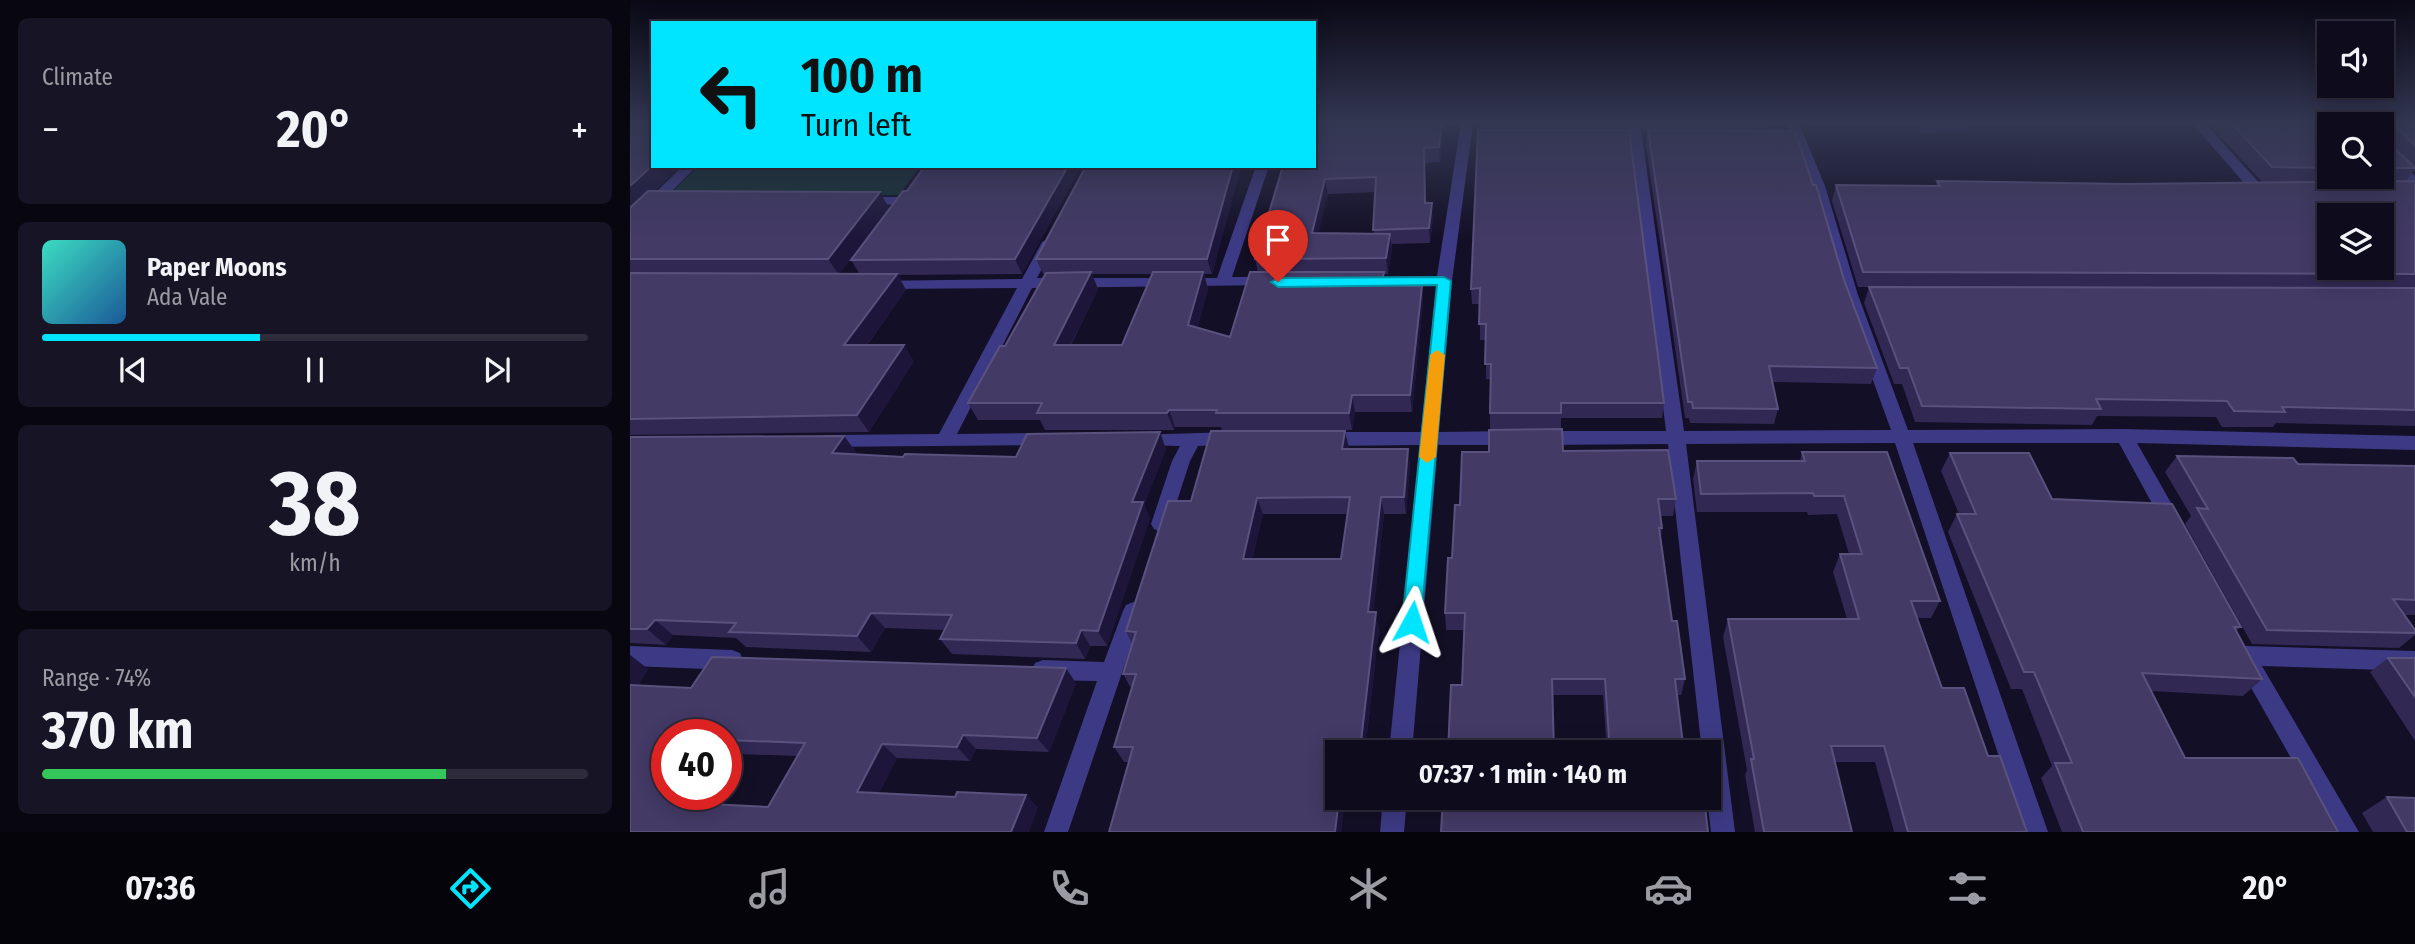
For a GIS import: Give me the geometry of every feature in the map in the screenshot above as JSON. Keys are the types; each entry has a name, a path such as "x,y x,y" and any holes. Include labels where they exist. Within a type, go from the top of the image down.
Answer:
{"street":[{"path":"1401,740 1444,281 1465,162"},
{"path":"1640,162 1723,832"},
{"path":"1810,162 1825,186 1902,437 2036,832"},
{"path":"2233,162 2257,189"},
{"path":"2394,166 2411,188"},
{"path":"630,225 689,168"},
{"path":"1223,283 1262,168"},
{"path":"657,199 684,200"},
{"path":"849,201 903,201"},
{"path":"945,440 1058,225"},
{"path":"1347,282 1444,281"},
{"path":"869,284 1292,282"},
{"path":"1303,439 2124,436 2415,443"},
{"path":"2124,436 2185,546"},
{"path":"1123,440 1248,439"},
{"path":"808,442 1068,440"},
{"path":"1156,540 1181,461 1192,440"},
{"path":"1056,832 1139,593"},
{"path":"2232,632 2347,832"},
{"path":"630,656 754,660"},
{"path":"2245,656 2415,661"},
{"path":"1017,669 1113,672"},
{"path":"1392,832 1394,810"}],"green space":[{"path":"697,168 919,168 899,195 670,194"}],"building":[{"path":"630,162 651,162 651,167 630,186"},
{"path":"1316,162 1424,162 1425,203 1432,203 1429,228 1373,230 1376,177 1325,179 1312,233 1390,234 1386,258 1255,259 1282,168 1316,168"},
{"path":"1477,162 1633,162 1664,403 1561,403 1561,413 1490,413 1491,364 1485,364 1486,324 1479,324 1480,288 1471,289"},
{"path":"1653,162 1805,162 1813,185 1816,185 1844,280 1877,368 1769,366 1778,409 1693,408 1692,402 1688,402"},
{"path":"2267,162 2317,162 2317,168 2272,167"},
{"path":"2394,162 2409,162 2415,168 2394,168"},
{"path":"924,168 1067,168 1015,259 851,260 903,191 907,191"},
{"path":"1085,168 1232,168 1207,259 1036,259"},
{"path":"1937,181 2125,184 2317,182 2317,189 2394,189 2394,181 2415,181 2415,274 2394,274 2394,203 2317,203 2317,274 1863,272 1836,185 1940,186"},
{"path":"648,191 880,192 828,259 630,259 630,208"},
{"path":"1091,272 1054,345 1122,345 1153,272 1203,272 1188,325 1230,337 1250,272 1384,272 1381,285 1422,286 1410,395 1352,395 1349,413 1216,413 1217,410 1169,410 1167,413 1037,413 1042,403 968,403 1000,346 1005,346 1046,273"},
{"path":"630,273 897,274 844,345 904,345 857,415 630,419"},
{"path":"1869,287 2415,288 2415,410 2282,407 2285,412 2234,411 2227,401 2096,399 2101,409 1922,406 1908,368 1900,368"},
{"path":"1562,429 1563,451 1668,450 1676,499 1658,499 1662,528 1659,528 1672,621 1677,621 1685,679 1675,679 1683,740 1609,740 1605,679 1552,679 1554,740 1449,740 1451,685 1462,685 1465,613 1445,613 1448,558 1452,558 1455,505 1460,505 1462,452 1489,452 1489,430"},
{"path":"1211,431 1345,431 1342,449 1408,449 1404,497 1381,497 1368,612 1376,612 1361,740 1325,740 1325,810 1338,810 1335,832 1109,832 1133,747 1114,747 1136,674 1123,674 1136,632 1126,631 1168,501 1191,501","holes":["1350,497 1341,559 1243,559 1257,498"]},
{"path":"1160,432 1132,502 1143,502 1098,631 1081,630 1076,643 940,639 952,615 871,613 857,636 729,632 736,623 655,620 647,629 630,629 630,437 844,436 832,453 903,457 905,454 1016,457 1027,434"},
{"path":"1802,452 1887,452 1940,601 1911,601 1942,688 1964,688 1988,756 2000,756 2027,832 1908,832 1884,746 1831,746 1852,832 1764,832 1751,759 1754,759 1728,619 1859,619 1840,554 1862,554 1844,496 1814,496 1813,493 1701,494 1697,461 1805,461"},
{"path":"1950,453 2029,453 2052,499 2172,504 2241,627 2234,627 2262,679 2142,673 2185,758 2298,758 2338,832 2083,832 2055,763 2072,763 2034,672 2024,672 1957,514 1976,514"},
{"path":"2177,456 2293,458 2298,464 2415,466 2415,600 2393,599 2415,633 2267,630 2197,508 2208,509"},
{"path":"712,657 1066,668 1037,738 963,735 957,747 882,744 857,792 955,797 957,792 1026,795 1011,832 630,832 630,685 691,688"},
{"path":"2388,658 2415,658 2415,697"},
{"path":"2387,797 2415,798 2415,832 2407,832"},
{"path":"1442,810 1705,810 1708,832 1441,832"}],"slow traffic":[{"path":"1427,457 1437,355"}],"route":[{"path":"1278,282 1444,281 1412,622"}]}
